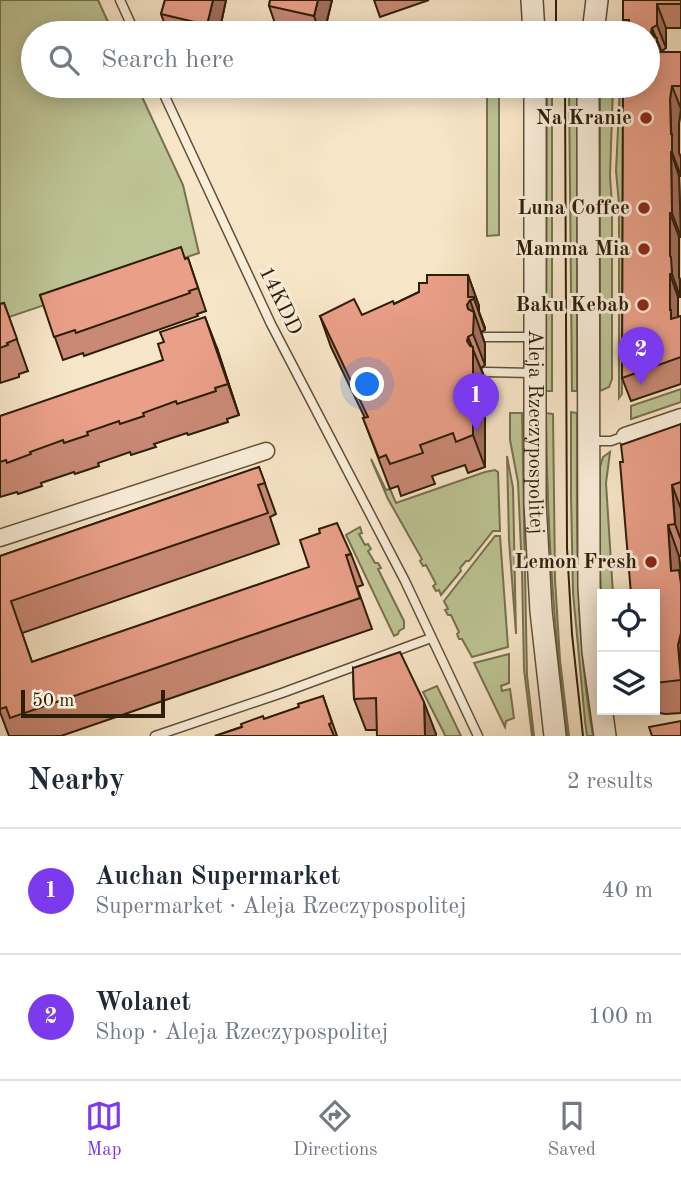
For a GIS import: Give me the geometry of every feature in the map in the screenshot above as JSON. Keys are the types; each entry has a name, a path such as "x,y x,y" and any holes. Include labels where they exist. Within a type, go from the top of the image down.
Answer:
{"street":[{"path":"532,0 533,21"},
{"path":"594,21 597,0"},
{"name":"Aleja Rzeczypospolitej","path":"535,98 535,502 545,654 555,736"},
{"path":"588,98 590,603 593,651 605,736"},
{"path":"625,436 681,417"},
{"path":"0,538 266,451"}],"lane":[{"path":"120,0 130,21"},
{"name":"14KDD","path":"166,98 271,324 405,581 478,736"},
{"path":"485,337 534,337"},
{"path":"485,372 534,373"},
{"path":"588,441 611,441 625,436"},
{"path":"155,736 431,638"}],"green space":[{"path":"0,0 98,0 108,21 21,21 21,98 143,98 183,185 199,253 0,320"},
{"path":"487,98 499,98 499,235 487,236"},
{"path":"547,98 552,98 552,391 546,391"},
{"path":"569,98 577,98 577,391 572,391"},
{"path":"600,98 613,98 610,176 612,379 609,387 600,391"},
{"path":"619,98 623,98 622,394 619,398 619,204 616,171"},
{"path":"681,389 681,402 631,419 631,406"},
{"path":"571,412 577,413 577,534 582,656 593,736 587,736 573,593"},
{"path":"510,413 522,413 527,675 534,736 524,669 518,482 510,440"},
{"path":"546,413 553,414 555,579 560,660 569,736 554,615"},
{"path":"610,452 606,483 613,589 601,589 600,467 603,457"},
{"path":"507,456 513,488 516,634 509,540"},
{"path":"371,459 386,490 390,489 396,503 485,472 498,472 500,531 493,531 460,568 461,571 441,595 433,586 436,584 426,565 423,566 420,561 422,559 388,499"},
{"path":"360,527 362,533 359,534 365,545 368,544 371,549 368,551 375,563 381,568 378,569 404,621 404,628 394,636 346,535"},
{"path":"495,536 500,536 508,647 472,657 462,639 459,639 459,632 451,615 445,610 448,609 444,601"},
{"path":"509,654 509,683 501,686 502,691 510,689 514,718 506,721 505,727 474,663"},
{"path":"437,686 461,736 445,736 423,692"}],"building":[{"path":"165,0 213,0 208,21 190,21 161,14"},
{"path":"270,0 318,0 314,16 269,6"},
{"path":"623,0 681,0 681,4 657,4 657,21 623,20"},
{"path":"660,52 681,52 681,86 672,86 670,99 670,310 671,319 681,316 681,357 622,378 623,98 660,98"},
{"path":"181,247 185,259 188,258 198,288 76,333 75,330 54,337 40,295"},
{"path":"427,275 468,275 468,297 474,297 467,305 468,309 474,312 473,334 467,341 473,347 473,435 456,442 453,433 420,445 423,453 390,464 386,455 379,458 363,418 368,417 320,316 354,299 362,315 393,301 394,304 419,292 419,283 427,283"},
{"path":"4,303 17,339 0,348 0,304"},
{"path":"205,317 228,384 215,388 216,391 143,413 144,416 120,424 119,421 64,443 63,440 7,463 6,460 0,462 0,416 163,360 158,344 164,342 160,332"},
{"path":"681,424 681,482 672,485 675,524 668,525 671,571 679,570 681,584 681,633 678,645 681,680 660,682 660,589 631,589 620,462 623,462 621,445"},
{"path":"259,467 265,483 258,485 268,513 11,601 32,662 309,567 300,540 337,523 351,554 346,555 360,598 10,718 6,707 0,709 0,556"},
{"path":"400,652 424,702 425,736 377,736 376,698 354,699 353,668"},
{"path":"323,696 334,736 215,736 242,727 241,724 263,716 264,719"},
{"path":"681,721 681,736 652,736 649,727"}],"tram line":[{"path":"556,0 556,21"},
{"path":"565,98 567,548 572,634 583,736"}],"place":[{"name":"Na Kranie","path":"646,118"},
{"name":"Luna Coffee","path":"644,208"},
{"name":"Mamma Mia","path":"644,249"},
{"name":"Baku Kebab","path":"643,305"},
{"name":"Wolanet","path":"641,385"},
{"name":"Auchan Supermarket","path":"476,431"},
{"name":"Lemon Fresh","path":"651,562"}]}
